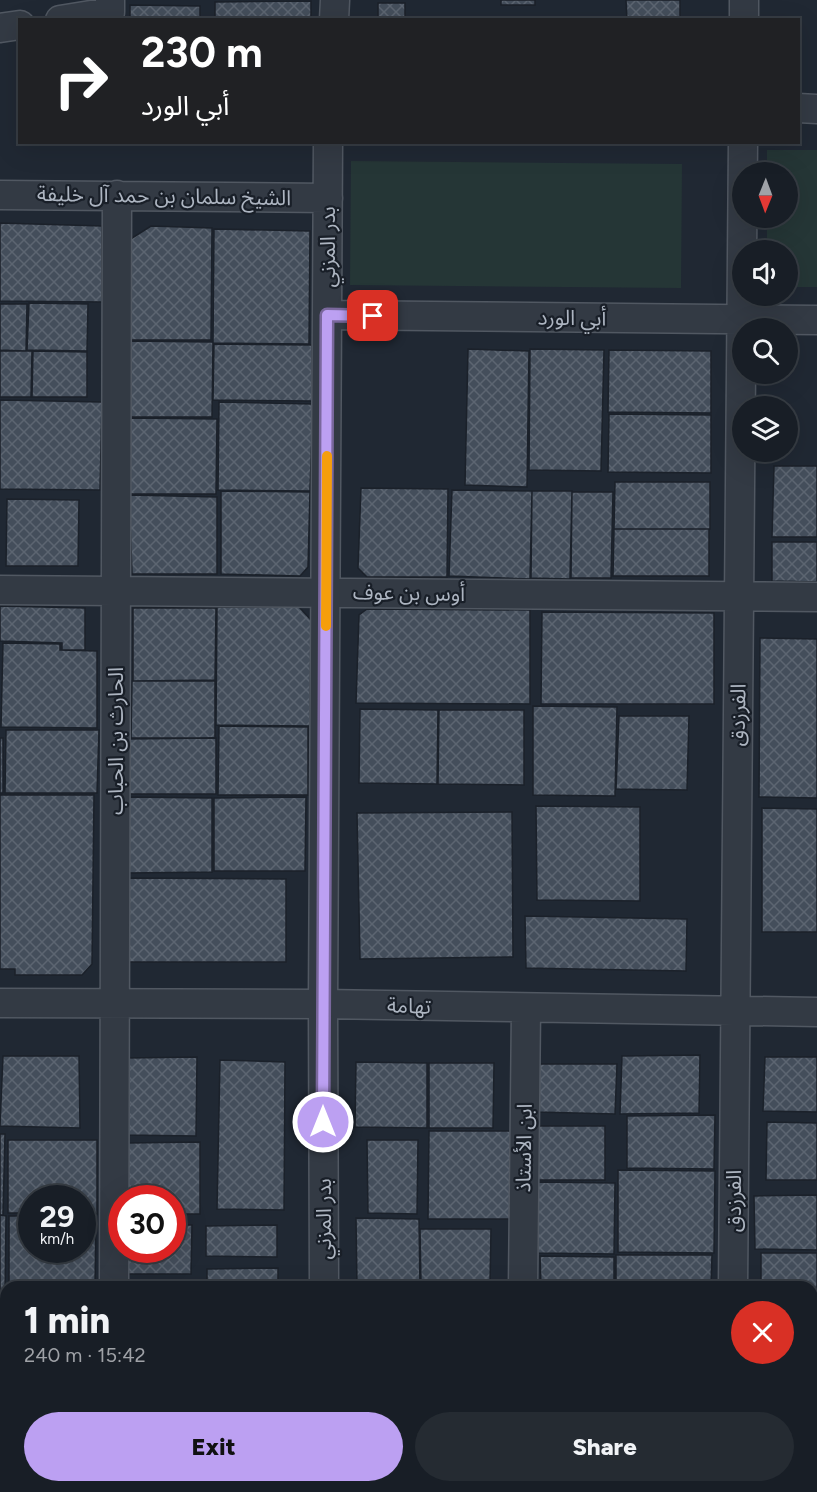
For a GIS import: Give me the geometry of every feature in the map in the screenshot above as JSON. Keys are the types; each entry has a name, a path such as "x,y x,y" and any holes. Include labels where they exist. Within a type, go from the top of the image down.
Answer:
{"street":[{"path":"72,18 110,12 110,0"},
{"path":"334,18 335,0"},
{"path":"744,0 744,18"},
{"path":"0,28 18,25"},
{"path":"800,108 817,109"},
{"name":"بدر المزني","path":"324,1281 323,1004 328,144"},
{"name":"الفرزدق","path":"740,318 743,144"},
{"name":"الشيخ سلمان بن حمد آل خليفة","path":"0,195 328,198"},
{"name":"الحارث بن الحباب","path":"114,1281 117,195"},
{"name":"أبي الورد","path":"327,315 732,319"},
{"name":"أبي الورد","path":"798,320 817,320"},
{"name":"الفرزدق","path":"733,1281 740,384"},
{"name":"أوس بن عوف","path":"0,590 817,597"},
{"name":"تهامة","path":"0,1003 323,1004 817,1012"},
{"name":"ابن الأستاذ","path":"523,1281 526,1009"}],"shaded area":[{"path":"767,150 817,150 817,287 798,287 798,240 767,240 767,228 798,228 798,162 767,162"},
{"path":"351,161 682,164 681,288 350,285"}],"building":[{"path":"501,0 535,0 535,5 501,5"},
{"path":"626,0 680,0 680,18 627,18"},
{"path":"311,1 311,18 215,18 215,2"},
{"path":"378,3 405,3 405,18 378,18"},
{"path":"130,5 200,6 200,18 130,18"},
{"path":"0,223 102,226 102,302 0,301"},
{"path":"151,226 212,228 211,340 127,340 129,240"},
{"path":"214,229 310,231 309,344 213,343"},
{"path":"29,303 88,304 87,351 27,350"},
{"path":"0,304 27,304 26,351 0,350"},
{"path":"129,341 213,342 212,417 129,417"},
{"path":"214,344 312,345 312,401 213,400"},
{"path":"468,349 529,351 527,487 465,485"},
{"path":"530,349 604,350 601,471 529,470"},
{"path":"609,350 711,351 711,413 608,412"},
{"path":"0,351 32,351 31,397 0,397"},
{"path":"33,351 87,352 87,397 32,397"},
{"path":"0,400 102,402 100,490 0,489"},
{"path":"219,402 313,404 310,491 218,490"},
{"path":"609,414 711,415 711,473 608,472"},
{"path":"130,418 217,419 216,494 129,494"},
{"path":"774,466 817,466 817,537 772,537"},
{"path":"615,482 710,482 710,529 614,529"},
{"path":"361,488 448,489 447,577 367,577 358,568"},
{"path":"452,490 532,491 530,579 449,576"},
{"path":"221,491 310,492 308,567 300,576 221,574"},
{"path":"532,491 572,491 570,579 531,578"},
{"path":"572,492 613,492 611,578 571,578"},
{"path":"129,495 217,497 217,574 132,574"},
{"path":"7,499 79,500 78,566 6,566"},
{"path":"614,529 709,529 709,576 613,576"},
{"path":"772,542 817,542 817,582 772,581"},
{"path":"0,606 85,608 85,650 62,650 62,643 0,641"},
{"path":"217,607 299,607 311,620 310,726 216,725"},
{"path":"133,608 216,608 215,680 133,681"},
{"path":"367,609 530,610 530,704 356,703 359,615"},
{"path":"542,612 714,613 714,704 541,704"},
{"path":"760,638 817,639 817,798 759,797"},
{"path":"3,643 60,644 60,650 97,651 97,728 1,727"},
{"path":"132,681 215,681 215,738 131,738"},
{"path":"533,706 617,707 615,796 533,795"},
{"path":"360,709 438,710 437,784 359,783"},
{"path":"439,710 524,710 524,785 438,784"},
{"path":"619,716 689,716 687,790 616,789"},
{"path":"219,726 308,727 308,795 218,795"},
{"path":"6,730 99,730 97,793 5,793"},
{"path":"0,738 3,738 3,793 0,793"},
{"path":"216,738 216,794 125,794 126,739"},
{"path":"0,795 94,795 92,964 82,975 15,975 15,969 0,969"},
{"path":"127,797 212,798 212,872 128,873"},
{"path":"306,797 305,871 214,871 214,798"},
{"path":"536,806 640,807 640,901 537,900"},
{"path":"762,808 817,809 817,932 762,932"},
{"path":"512,812 513,957 360,959 357,813"},
{"path":"123,878 286,879 286,962 122,962"},
{"path":"525,916 687,919 686,971 526,968"},
{"path":"700,1055 699,1113 620,1114 622,1056"},
{"path":"3,1056 79,1056 80,1128 0,1126"},
{"path":"197,1057 196,1136 125,1135 126,1058"},
{"path":"765,1057 817,1057 817,1112 763,1111"},
{"path":"220,1060 285,1062 284,1210 217,1209"},
{"path":"356,1062 427,1063 427,1128 355,1127"},
{"path":"429,1063 494,1063 493,1128 429,1128"},
{"path":"538,1064 617,1064 615,1114 537,1112"},
{"path":"715,1115 714,1169 627,1168 627,1116"},
{"path":"767,1122 817,1123 817,1180 766,1180"},
{"path":"533,1126 605,1126 605,1180 531,1180"},
{"path":"429,1131 516,1131 515,1219 428,1219"},
{"path":"0,1134 5,1134 3,1215 0,1215"},
{"path":"8,1140 97,1140 97,1214 96,1185 18,1185 18,1213 8,1213"},
{"path":"367,1140 418,1140 417,1214 368,1213"},
{"path":"200,1142 200,1214 186,1214 186,1185 126,1185 127,1143"},
{"path":"618,1170 715,1171 714,1253 618,1252"},
{"path":"538,1182 615,1183 614,1254 538,1253"},
{"path":"817,1195 817,1250 755,1249 754,1196"},
{"path":"0,1215 6,1216 5,1281 0,1281"},
{"path":"9,1216 18,1216 18,1263 95,1263 95,1281 9,1281"},
{"path":"356,1218 419,1219 420,1281 357,1281"},
{"path":"186,1225 192,1225 191,1274 123,1274 123,1263 186,1263"},
{"path":"277,1225 277,1257 206,1256 206,1226"},
{"path":"420,1229 491,1229 490,1281 421,1281"},
{"path":"761,1253 817,1253 817,1281 761,1281"},
{"path":"616,1255 712,1255 711,1281 616,1281"},
{"path":"540,1256 614,1257 614,1281 541,1281"},
{"path":"278,1268 278,1281 207,1281 207,1269"}],"slow traffic":[{"path":"326,626 327,456"}],"route":[{"path":"323,1122 327,315 373,316"}]}
